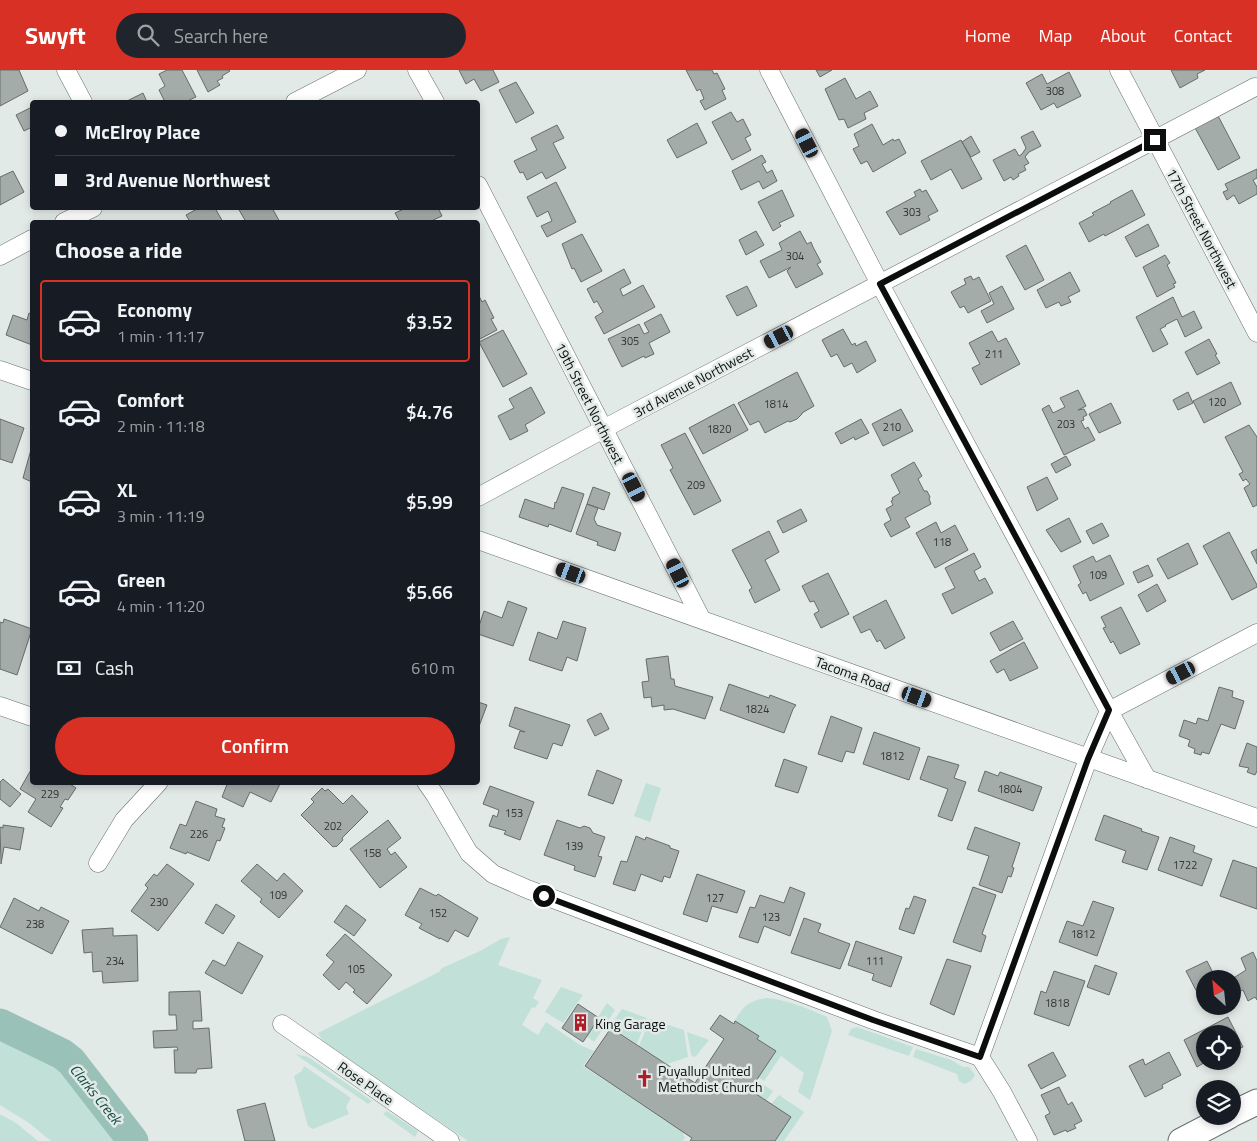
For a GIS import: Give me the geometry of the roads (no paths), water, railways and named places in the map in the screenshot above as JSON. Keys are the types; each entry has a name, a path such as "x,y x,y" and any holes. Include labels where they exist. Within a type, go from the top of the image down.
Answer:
{"main road":[{"path":"1241,1110 1257,1102"},
{"path":"1181,1141 1212,1125"}],"street":[{"path":"66,70 82,100"},
{"path":"299,100 357,70"},
{"path":"418,70 434,100"},
{"path":"769,70 880,284 1147,778"},
{"name":"17th Street Northwest","path":"1119,70 1257,333"},
{"name":"3rd Avenue Northwest","path":"480,496 603,429 1255,87"},
{"name":"19th Street Northwest","path":"480,189 702,620"},
{"path":"68,220 89,210"},
{"path":"0,256 30,240"},
{"path":"0,370 30,380"},
{"name":"Tacoma Road","path":"480,541 1257,818"},
{"path":"980,1057 1088,759 1109,710 1257,633"},
{"path":"0,706 30,716"},
{"path":"98,863 124,820 154,785"},
{"path":"428,785 469,853 493,874 527,889 873,1020 980,1057 1028,1141"},
{"name":"Rose Place","path":"282,1024 450,1141"}],"waterway":[{"name":"Clarks Creek","path":"0,1024 62,1054 71,1061 133,1141"}],"place":[{"name":"King Garage","path":"581,1023"},
{"name":"Puyallup United Methodist Church","path":"644,1078"}]}
